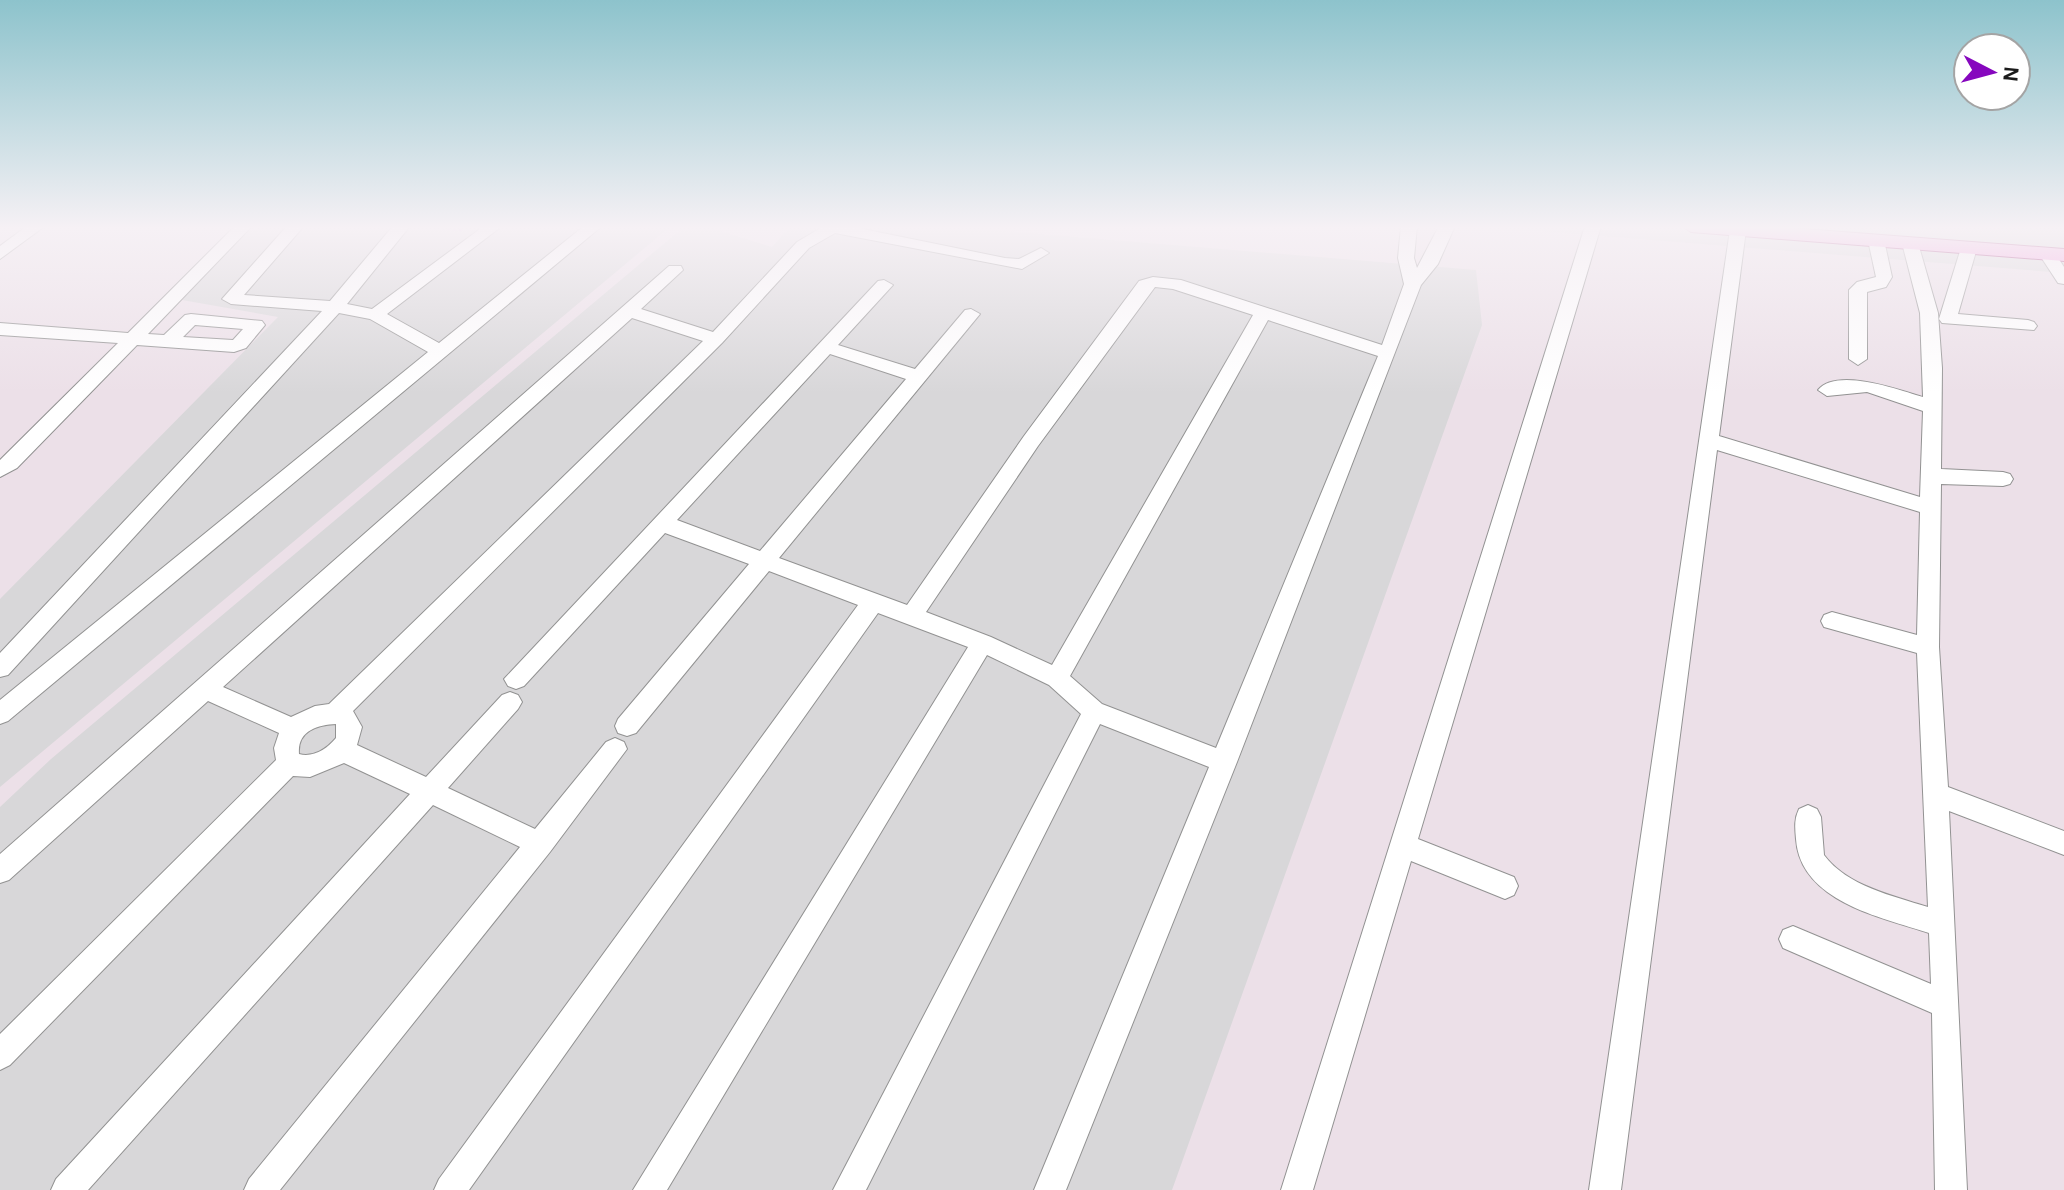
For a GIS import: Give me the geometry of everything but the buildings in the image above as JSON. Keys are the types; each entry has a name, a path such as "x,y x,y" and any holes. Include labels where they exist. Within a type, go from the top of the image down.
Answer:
{"street":[{"path":"0,470 190,282"},
{"path":"247,282 231,299 335,307 375,315 441,352"},
{"path":"0,668 356,282"},
{"path":"375,315 420,282"},
{"path":"0,714 527,282"},
{"path":"0,871 662,282"},
{"path":"335,714 716,339 766,282"},
{"path":"912,615 1140,287 1153,282 1175,284 1388,353"},
{"path":"1050,1190 1225,762 1415,282"},
{"path":"1297,1190 1576,282"},
{"path":"1605,1190 1731,282"},
{"path":"1858,359 1858,290 1881,282"},
{"path":"1920,282 1929,313 1932,407 1928,647 1946,1005 1951,1190"},
{"path":"1959,282 1948,319 2028,326"},
{"path":"67,1190 430,790 513,690 662,523 884,285"},
{"path":"629,311 716,339"},
{"path":"1057,678 1263,313"},
{"path":"260,1190 541,844 621,737 971,314"},
{"path":"0,329 168,341"},
{"path":"826,347 917,376"},
{"path":"1827,390 1868,386 1932,407"},
{"path":"1709,440 1928,507"},
{"path":"1930,476 2003,479"},
{"path":"662,523 983,643 1057,678 1094,711 1225,762"},
{"path":"450,1190 873,602"},
{"path":"1832,621 1928,647"},
{"path":"27,639 65,660"},
{"path":"649,1190 983,643"},
{"path":"205,689 294,729"},
{"path":"849,1190 1094,711"},
{"path":"335,714 344,717 350,727 342,750 307,767 289,763 284,756 283,747 294,729 318,715 335,714"},
{"path":"342,750 541,844"},
{"path":"0,1055 289,763"},
{"path":"1935,794 2064,843"},
{"path":"1808,817 1811,858 1821,874 1846,889 1942,925"},
{"path":"1402,845 1505,886"},
{"path":"1793,939 1946,1005"}],"shaded area":[{"path":"199,282 605,282 0,787 0,599 278,317 182,300"},
{"path":"619,282 1477,282 1482,325 1172,1190 0,1190 0,807 51,759"}]}
